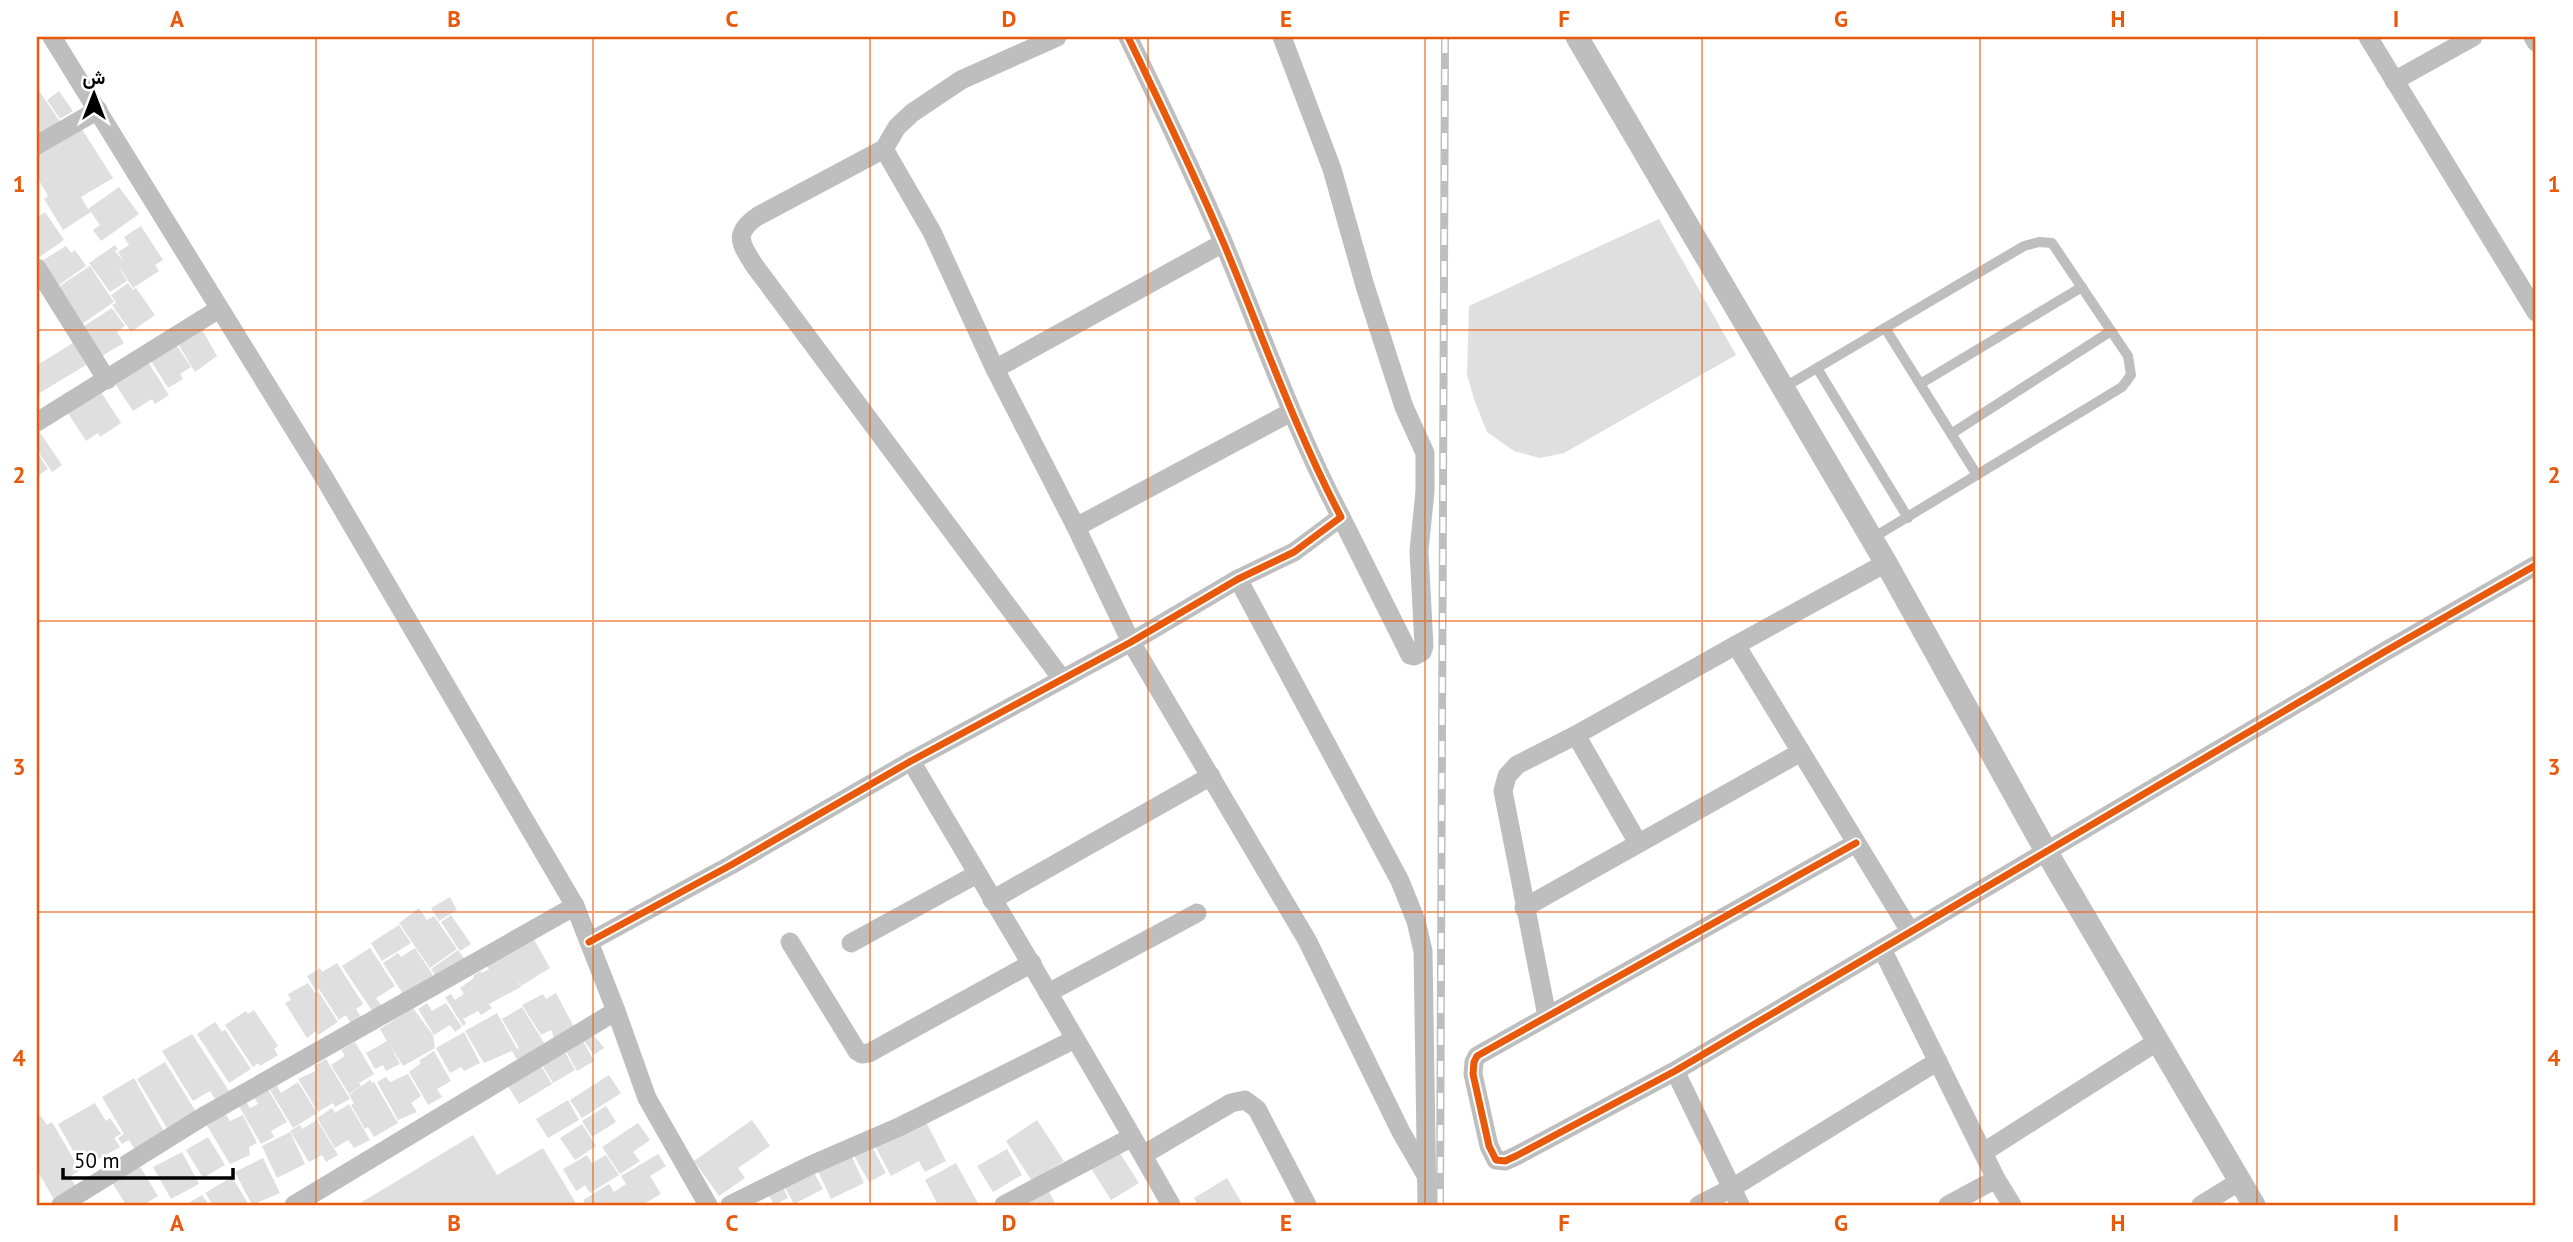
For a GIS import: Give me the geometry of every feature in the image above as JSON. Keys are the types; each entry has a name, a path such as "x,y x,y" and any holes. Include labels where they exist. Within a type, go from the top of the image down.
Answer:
{"street":[{"path":"52,37 326,479 575,906 647,1098 708,1205"},
{"path":"1057,37 1009,57 938,94 897,127 884,149 745,225 740,234 742,247 1062,679"},
{"path":"1128,37 1223,243 1319,474 1408,651 1418,655 1424,646 1419,551 1425,491 1425,453 1404,407 1365,286 1332,169 1282,37"},
{"path":"1577,37 1886,563 2046,851 2254,1205"},
{"path":"2368,37 2536,312"},
{"path":"2395,81 2473,37"},
{"path":"2533,37 2536,42"},
{"path":"37,145 98,110"},
{"path":"884,149 932,232 995,369 1131,642 1307,940 1401,1132 1427,1177"},
{"path":"995,369 1223,243"},
{"path":"37,268 107,380"},
{"path":"37,422 219,309"},
{"path":"1076,527 1291,412"},
{"path":"589,942 731,865 911,761 1131,642 1238,579 1294,552 1341,517"},
{"path":"1547,1016 1503,791 1507,776 1517,765 1886,563"},
{"path":"1856,843 1485,1051 1474,1062 1473,1074 1486,1134 1496,1160 1505,1161 1516,1156 1675,1071 2536,565"},
{"path":"1238,579 1400,881 1416,921 1421,939 1425,988 1427,1205"},
{"path":"1735,645 1910,931"},
{"path":"1576,735 1638,844"},
{"path":"1524,908 1801,752"},
{"path":"911,761 1032,963 1171,1205"},
{"path":"992,900 1211,776"},
{"path":"851,943 977,874"},
{"path":"61,1205 204,1116 575,906"},
{"path":"1048,993 1197,913"},
{"path":"790,942 856,1051 862,1054 950,1010 1032,963"},
{"path":"1882,949 1996,1179 2012,1205"},
{"path":"294,1205 616,1011"},
{"path":"730,1205 809,1166 899,1127 1074,1039"},
{"path":"1984,1152 2158,1041"},
{"path":"1699,1205 1736,1197 1938,1061"},
{"path":"1675,1071 1736,1197"},
{"path":"1143,1155 1231,1103 1245,1100 1257,1109 1307,1205"},
{"path":"1003,1205 1132,1137"},
{"path":"1948,1205 1996,1179"},
{"path":"2201,1205 2240,1181"}],"lane":[{"path":"1783,388 2024,246 2039,242 2052,243 2128,356 2131,375 2122,387 1871,539"},
{"path":"1920,384 2082,287"},
{"path":"1885,328 1977,475"},
{"path":"1951,434 2111,331"},
{"path":"1817,368 1908,518"}],"building":[{"path":"37,88 61,123 37,139"},
{"path":"59,91 73,111 60,119 47,100"},
{"path":"80,126 113,178 81,197 88,209 119,187 139,214 101,241 93,230 100,225 91,212 63,230 44,199 48,196 37,177 37,153"},
{"path":"45,212 64,240 38,258 37,218"},
{"path":"1659,219 1736,355 1564,453 1540,458 1514,451 1487,432 1467,375 1469,306"},
{"path":"141,226 163,260 155,265 159,271 133,288 117,264 127,281 110,292 89,263 115,245 118,249 115,251 124,262 118,252 129,245 124,237"},
{"path":"66,246 71,253 75,250 86,266 56,287 40,262"},
{"path":"90,266 114,302 79,326 55,289"},
{"path":"128,283 133,290 136,288 155,315 131,332 112,305 116,303 111,295"},
{"path":"112,308 125,326 117,332 124,343 100,357 81,328"},
{"path":"199,324 217,356 195,372 175,339"},
{"path":"173,340 191,367 180,374 183,379 168,388 151,361"},
{"path":"73,343 86,365 38,394 37,365"},
{"path":"148,362 169,395 155,404 152,399 133,411 112,379"},
{"path":"101,392 121,423 100,437 98,433 86,441 68,413"},
{"path":"37,428 62,465 52,472 37,450"},
{"path":"37,453 48,469 37,476"},
{"path":"450,897 457,910 439,921 431,908"},
{"path":"419,908 427,920 434,916 457,949 430,968 399,923"},
{"path":"451,915 471,944 460,951 441,922"},
{"path":"399,925 411,943 382,961 371,943"},
{"path":"531,934 550,968 521,986 515,976 521,987 489,1004 492,1008 481,1015 478,1011 463,1019 466,1023 463,1026 445,997 451,994 455,1000 464,994 460,988 474,978 473,976 489,969 486,965"},
{"path":"370,948 395,986 376,998 384,1009 375,1015 342,966"},
{"path":"415,948 433,975 403,994 383,963 398,953 401,957"},
{"path":"458,950 467,962 440,982 431,969"},
{"path":"337,963 363,1004 356,1009 364,1022 354,1029 346,1015 339,1020 307,976 320,968 322,972"},
{"path":"308,983 315,993 318,991 338,1022 318,1035 316,1031 307,1038 285,1003 291,1000 288,994"},
{"path":"556,993 575,1029 555,1040 551,1030 541,1035 522,1005 543,994 546,999"},
{"path":"427,1003 432,1011 446,1003 462,1027 455,1032 450,1025 434,1035 418,1009"},
{"path":"522,1007 546,1046 519,1063 512,1051 484,1063 465,1031 497,1013 517,1049 519,1048 502,1019"},
{"path":"413,1008 433,1035 435,1048 403,1066 390,1045 400,1064 386,1071 383,1065 375,1069 366,1053 387,1041 380,1029"},
{"path":"254,1010 278,1046 274,1049 278,1055 260,1066 258,1063 253,1067 225,1025 246,1011 248,1014"},
{"path":"215,1022 222,1032 225,1029 251,1069 229,1083 197,1034"},
{"path":"464,1032 480,1063 464,1071 461,1067 450,1073 436,1048"},
{"path":"192,1034 229,1091 215,1099 210,1091 193,1101 162,1051"},
{"path":"593,1034 604,1048 594,1055 584,1041"},
{"path":"583,1041 594,1061 577,1071 566,1051"},
{"path":"355,1042 374,1074 359,1083 361,1086 349,1094 331,1065 345,1056 341,1050"},
{"path":"434,1051 451,1081 437,1089 442,1097 428,1105 409,1072 420,1064 420,1060"},
{"path":"565,1052 575,1070 553,1083 542,1065"},
{"path":"326,1059 350,1099 335,1107 333,1103 318,1112 298,1079 316,1071 314,1066"},
{"path":"165,1062 198,1115 167,1128 137,1079"},
{"path":"541,1066 552,1084 519,1104 508,1086"},
{"path":"408,1074 421,1096 411,1103 417,1112 398,1120 377,1082 386,1077 390,1082"},
{"path":"609,1075 621,1093 582,1118 570,1100"},
{"path":"134,1078 167,1137 137,1154 129,1140 122,1144 118,1138 124,1134 102,1097"},
{"path":"370,1080 374,1082 398,1123 374,1137 368,1127 365,1129 351,1105 354,1103 349,1095"},
{"path":"298,1082 317,1113 293,1128 270,1090 277,1086 281,1093"},
{"path":"265,1084 287,1122 271,1131 274,1137 261,1144 236,1101 244,1097 250,1108 258,1104 251,1092"},
{"path":"568,1100 579,1120 548,1138 536,1119"},
{"path":"95,1103 106,1121 110,1118 121,1134 114,1138 120,1147 83,1168 58,1124"},
{"path":"349,1104 370,1140 354,1148 348,1140 335,1148 317,1118 332,1108 335,1113"},
{"path":"606,1106 616,1122 592,1137 582,1121"},
{"path":"224,1112 230,1121 243,1115 257,1143 249,1147 250,1155 230,1164 206,1124"},
{"path":"41,1116 47,1125 52,1122 80,1170 70,1177 78,1190 56,1203 37,1170 37,1118"},
{"path":"317,1120 338,1155 326,1162 322,1155 309,1162 290,1131 300,1125 302,1129"},
{"path":"752,1120 770,1146 738,1168 745,1178 719,1196 694,1161"},
{"path":"925,1120 946,1161 925,1172 919,1161 891,1176 875,1146"},
{"path":"1037,1120 1064,1161 1032,1181 1006,1141"},
{"path":"638,1123 650,1140 633,1152 640,1161 620,1174 602,1147"},
{"path":"582,1124 596,1146 575,1160 560,1138"},
{"path":"290,1132 305,1164 277,1178 262,1146"},
{"path":"473,1135 497,1175 543,1148 577,1205 357,1205"},
{"path":"208,1137 225,1165 203,1178 186,1150"},
{"path":"870,1143 886,1173 869,1182 852,1152"},
{"path":"1007,1149 1022,1175 993,1192 977,1166"},
{"path":"1118,1150 1139,1183 1111,1200 1090,1167"},
{"path":"182,1152 199,1184 171,1199 153,1167"},
{"path":"658,1154 666,1166 650,1176 661,1194 642,1205 586,1205 583,1200 609,1184 614,1192 626,1184 621,1176"},
{"path":"587,1155 592,1163 606,1155 619,1175 590,1193 585,1185 576,1191 563,1169"},
{"path":"851,1155 864,1183 831,1199 818,1171"},
{"path":"263,1158 280,1193 252,1205 235,1172"},
{"path":"137,1162 158,1196 143,1205 126,1205 110,1179"},
{"path":"956,1163 978,1203 938,1205 925,1180"},
{"path":"812,1169 823,1189 794,1204 783,1184"},
{"path":"232,1177 249,1205 213,1205 205,1193"},
{"path":"1227,1178 1243,1205 1198,1205 1194,1198"},
{"path":"781,1183 788,1198 774,1205 766,1190"},
{"path":"1048,1190 1056,1205 1019,1205"},
{"path":"202,1195 209,1205 185,1205"}],"railway":[{"path":"1440,1205 1445,37"}],"cycle path":[{"path":"589,942 731,865 911,761 1131,642 1238,579 1294,552 1341,517 1294,416 1213,218 1128,37"},
{"path":"1856,843 1477,1056 1473,1074 1489,1146 1496,1160 1505,1161 1516,1156 1675,1071 2536,565"}]}
